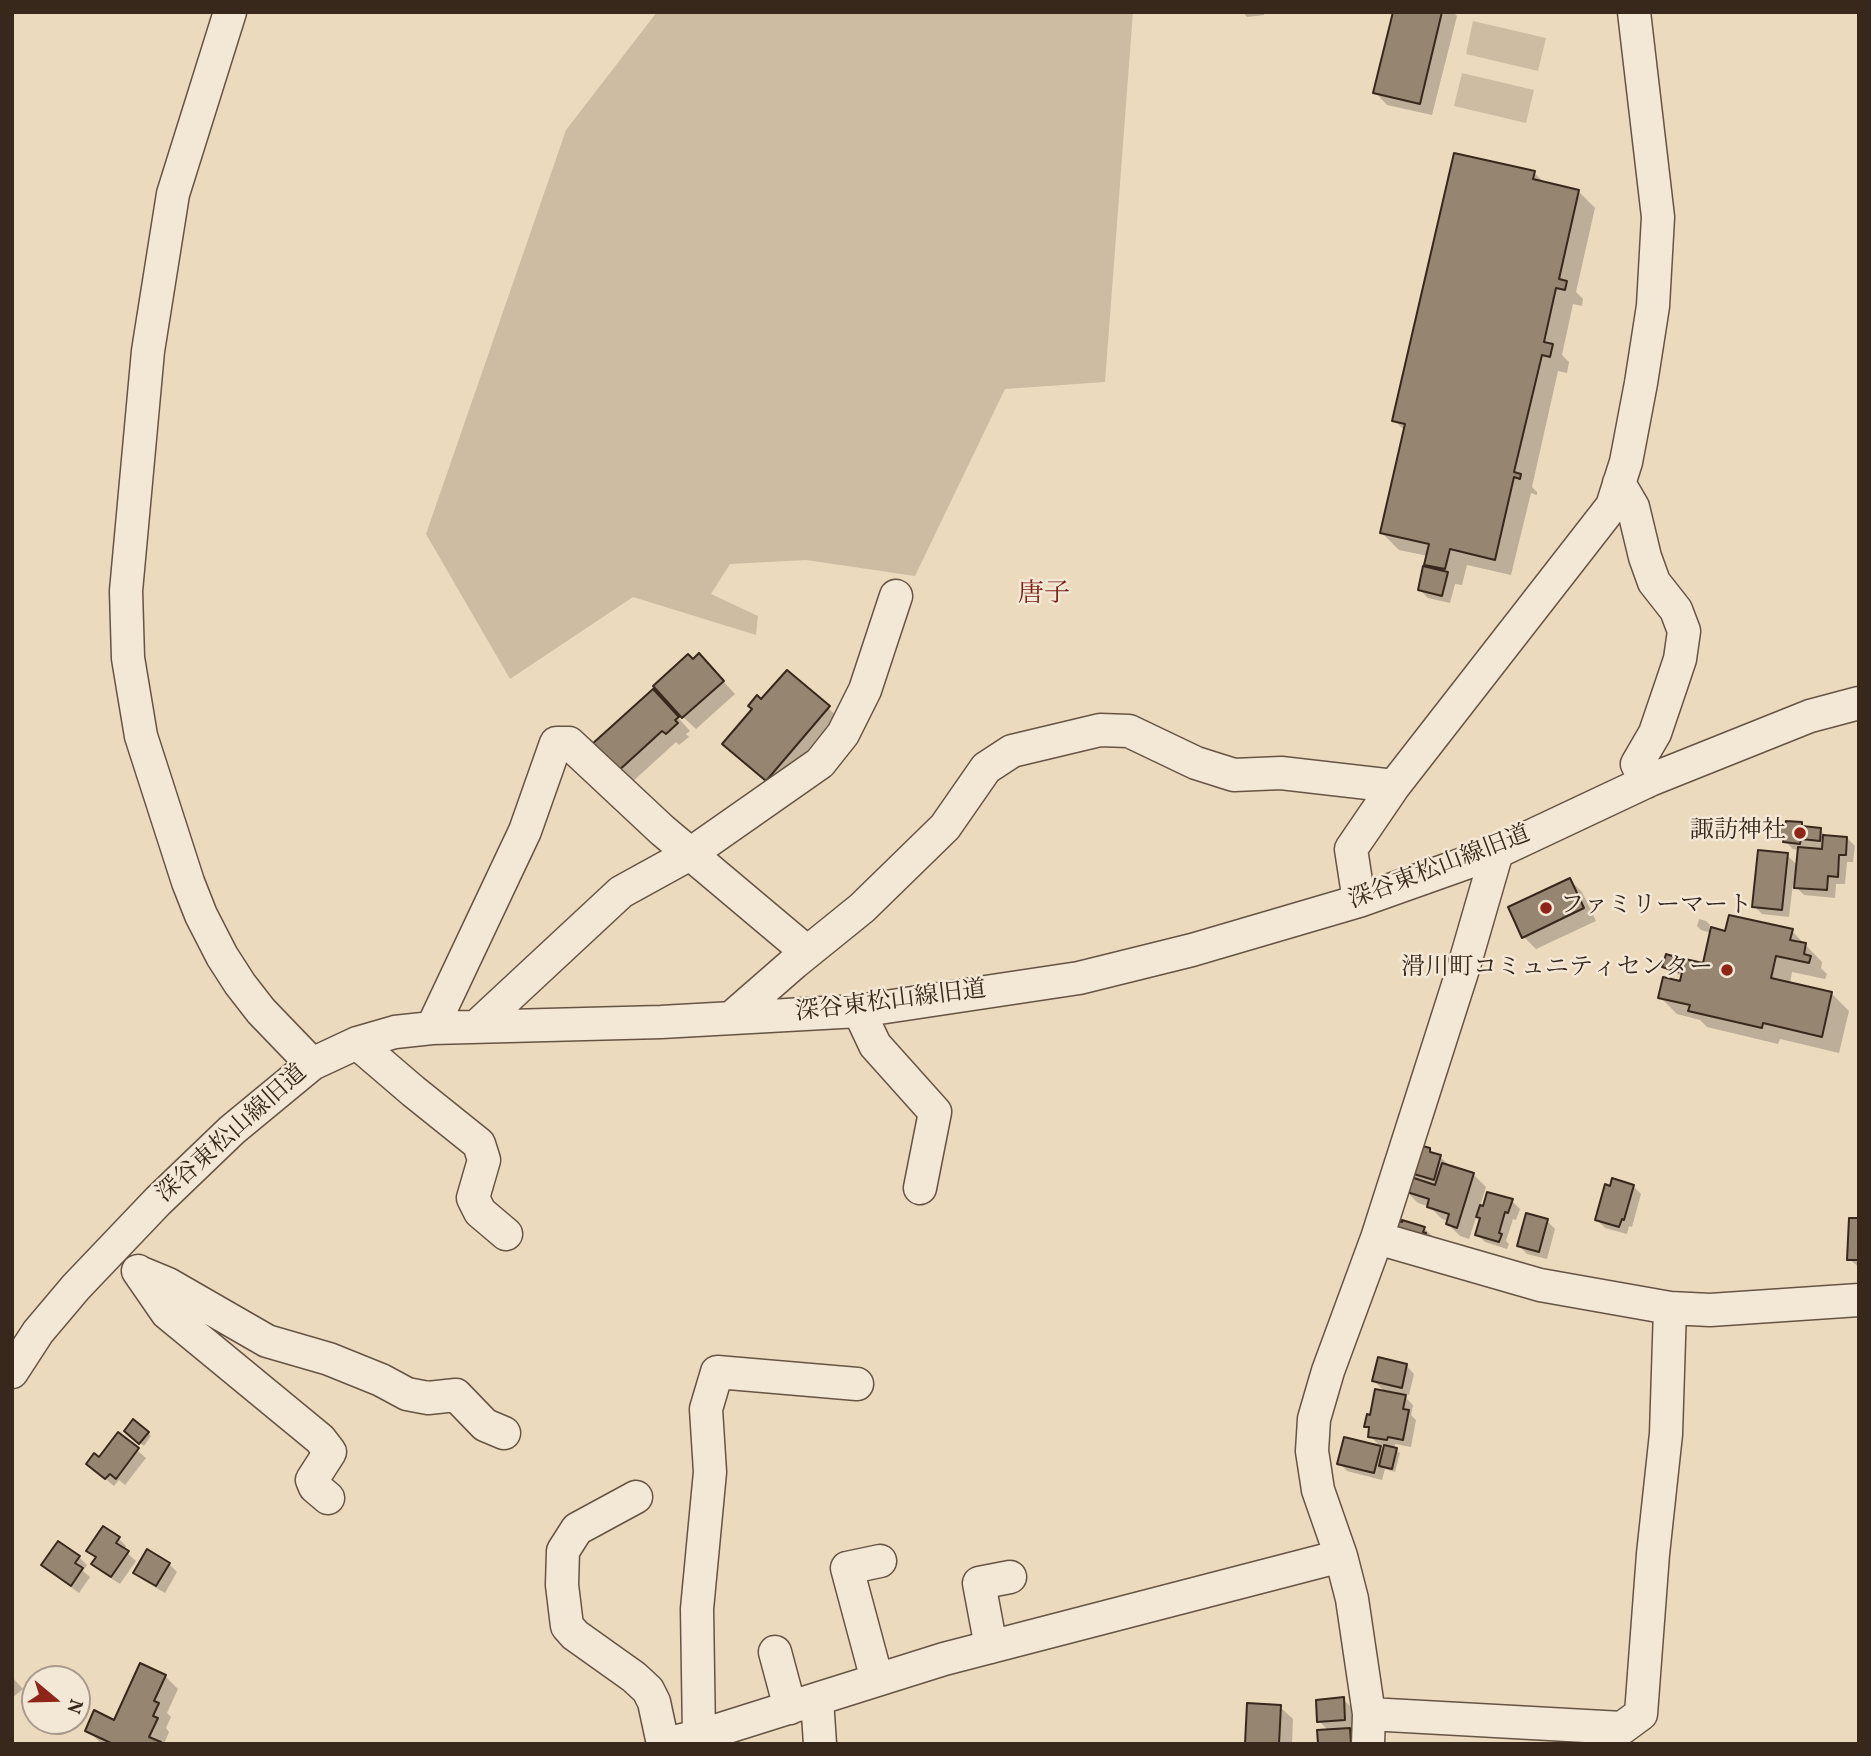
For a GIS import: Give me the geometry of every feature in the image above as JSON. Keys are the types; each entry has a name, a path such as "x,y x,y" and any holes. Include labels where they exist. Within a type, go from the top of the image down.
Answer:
{"street":[{"path":"230,12 173,194 148,351 126,591 128,658 142,736 201,915 240,985 312,1064"},
{"path":"1359,901 1351,849 1394,786 1612,506 1626,462 1642,383 1653,306 1658,218 1634,12"},
{"path":"1619,483 1633,507 1654,582 1676,610 1684,631 1674,680 1655,733 1637,764 1646,782"},
{"path":"477,1026 621,892 690,854 820,763 842,734 865,690 896,596"},
{"name":"深谷東松山線旧道","path":"12,1372 38,1332 76,1287 232,1130 312,1064 357,1043 395,1032 432,1028 661,1022 859,1011 1079,978 1192,950 1359,901 1497,852 1646,782 1810,716 1859,703"},
{"path":"731,1018 862,908 945,827 986,768 1012,751 1100,730 1129,731 1196,763 1234,775 1281,773 1394,786"},
{"path":"432,1028 525,831 556,743 569,743 662,830 807,952"},
{"path":"1497,852 1464,966 1377,1238 1328,1371 1314,1419 1312,1451 1318,1490 1341,1556 1352,1599 1369,1729 1622,1728 1641,1714 1653,1554 1666,1434 1670,1308"},
{"path":"859,1011 875,1045 935,1112 920,1188"},
{"path":"357,1043 479,1144 484,1160 473,1198 480,1212 506,1234"},
{"path":"1377,1238 1540,1284 1670,1308 1710,1310 1859,1300"},
{"path":"114,1248 139,1272 167,1313 320,1439 330,1452 312,1480 315,1487 328,1497"},
{"path":"139,1272 168,1284 267,1340 329,1359 407,1394 428,1398 456,1395 485,1425 504,1433"},
{"path":"699,1736 697,1608 710,1472 706,1409 717,1372 857,1384"},
{"path":"636,1497 578,1529 563,1551 562,1585 567,1626 575,1635 648,1690 654,1702 664,1744 699,1736 991,1647 1341,1556"},
{"path":"877,1680 847,1568 880,1561"},
{"path":"991,1647 979,1584 1010,1577"},
{"path":"775,1652 803,1703 820,1744"}],"shaded area":[{"path":"657,12 1133,12 1105,382 1005,389 915,576 806,560 730,564 711,594 758,616 756,635 633,597 510,679 426,534 566,130"},
{"path":"1473,21 1546,38 1538,71 1466,54"},
{"path":"1462,73 1534,90 1526,123 1454,106"}],"building":[{"path":"1393,12 1442,12 1420,104 1373,93"},
{"path":"1454,153 1535,171 1533,179 1579,190 1559,279 1567,281 1565,290 1556,288 1544,342 1553,344 1550,357 1542,355 1514,472 1521,474 1520,479 1514,477 1495,560 1450,549 1445,569 1424,565 1429,544 1380,533 1405,424 1392,421"},
{"path":"1423,566 1448,572 1442,596 1418,590"},
{"path":"699,653 724,681 682,718 653,686 688,654 693,659"},
{"path":"787,670 830,706 766,781 722,744 752,709 748,706 757,695 761,699"},
{"path":"653,689 679,717 675,720 678,723 666,734 662,731 616,773 591,745"},
{"name":"諏訪神社","path":"1786,821 1802,822 1802,826 1821,828 1820,841 1801,839 1800,844 1783,842 1784,838 1778,837 1780,824 1785,824"},
{"path":"1823,835 1847,837 1846,855 1839,855 1838,877 1828,876 1827,890 1794,888 1798,847 1822,849"},
{"path":"1758,850 1788,853 1782,910 1752,907"},
{"name":"ファミリーマート","path":"1570,878 1584,908 1522,938 1508,907"},
{"name":"滑川町コミュニティセンター","path":"1729,915 1793,929 1790,940 1806,943 1804,954 1811,956 1809,963 1776,956 1771,978 1832,992 1822,1037 1763,1023 1762,1028 1688,1011 1690,1005 1658,998 1663,977 1680,981 1685,959 1703,963 1711,927 1725,931"},
{"path":"1666,954 1682,959 1678,972 1662,967"},
{"path":"1415,1144 1430,1148 1430,1152 1441,1155 1434,1180 1407,1172"},
{"path":"1442,1163 1474,1173 1457,1228 1446,1224 1449,1214 1427,1207 1429,1199 1404,1191 1408,1176 1435,1185"},
{"path":"1612,1178 1634,1185 1624,1220 1622,1219 1619,1227 1595,1220 1605,1184 1610,1186"},
{"path":"1487,1192 1513,1199 1508,1213 1505,1212 1499,1242 1475,1235 1480,1218 1476,1217"},
{"path":"1526,1213 1548,1219 1539,1252 1517,1246"},
{"path":"1390,1218 1425,1227 1423,1243 1386,1231"},
{"path":"1849,1218 1859,1218 1859,1260 1847,1260"},
{"path":"1378,1357 1407,1364 1402,1388 1372,1381"},
{"path":"1375,1389 1406,1395 1403,1409 1409,1410 1403,1440 1368,1437 1369,1427 1364,1427 1367,1414 1370,1415"},
{"path":"133,1419 149,1432 139,1444 124,1431"},
{"path":"118,1432 139,1448 116,1479 110,1474 105,1479 86,1464 94,1453 99,1457"},
{"path":"1344,1437 1381,1446 1374,1473 1337,1464"},
{"path":"1384,1445 1397,1448 1392,1469 1379,1466"},
{"path":"103,1526 120,1537 116,1543 129,1551 111,1577 91,1564 96,1557 86,1551"},
{"path":"58,1541 80,1556 75,1563 83,1568 71,1586 41,1565"},
{"path":"147,1549 170,1563 156,1586 133,1573"},
{"path":"140,1663 166,1675 154,1701 159,1703 153,1716 158,1718 149,1737 161,1744 113,1744 91,1734 91,1717 94,1710 114,1720"},
{"path":"1344,1697 1345,1720 1317,1722 1316,1700"},
{"path":"1247,1703 1281,1705 1279,1744 1245,1744"},
{"path":"1350,1728 1351,1744 1318,1744 1317,1730"}],"place":[{"name":"諏訪神社","path":"1800,833"},
{"name":"ファミリーマート","path":"1546,908"},
{"name":"滑川町コミュニティセンター","path":"1727,970"}],"district":[{"name":"唐子","path":"1044,596"}]}
